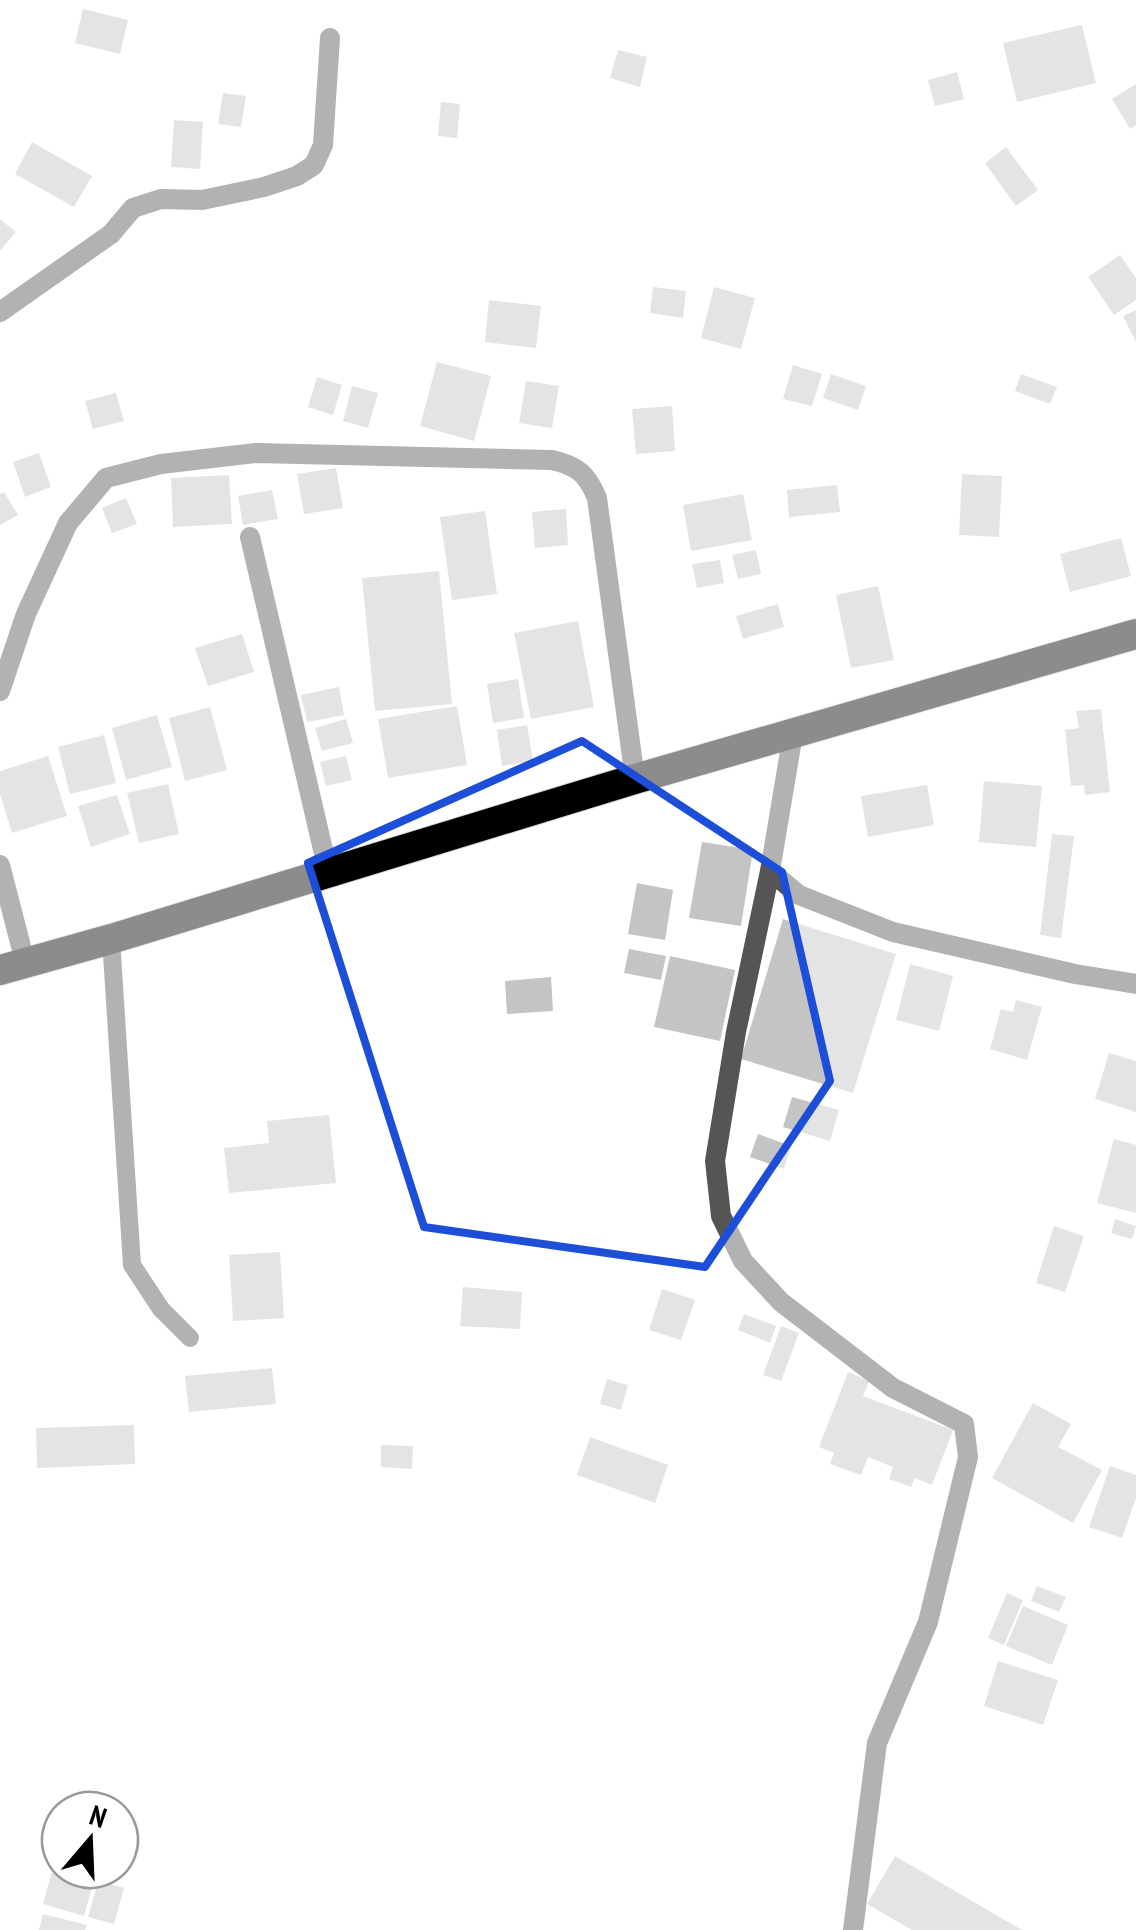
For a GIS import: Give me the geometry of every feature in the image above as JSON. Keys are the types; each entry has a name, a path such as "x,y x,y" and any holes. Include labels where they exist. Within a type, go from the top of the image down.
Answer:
{"highway":[{"path":"12,966 1136,634"}],"street":[{"path":"0,312 111,234 133,208 161,199 202,200 264,187 297,176 314,165 323,145 330,38"},
{"path":"0,690 26,614 68,523 106,478 161,464 256,453 552,460 572,465 587,476 597,498 635,779"},
{"path":"250,537 328,871"},
{"path":"793,734 714,1161 721,1216 743,1261 781,1302 893,1388 964,1424 968,1457 928,1622 877,1743 853,1930"},
{"path":"0,864 12,966"},
{"path":"770,871 799,895 893,932 1136,984"}],"lane":[{"path":"111,939 132,1265 162,1309 190,1338"}],"highlighted area":[{"path":"582,741 782,872 830,1081 705,1267 424,1227 308,863"}],"building":[{"path":"83,9 128,20 120,54 75,43"},
{"path":"1082,25 1096,83 1017,102 1003,43"},
{"path":"618,50 647,57 640,87 610,78"},
{"path":"957,72 964,99 935,106 928,80"},
{"path":"1136,84 1136,125 1130,129 1112,99"},
{"path":"223,93 246,96 241,127 218,124"},
{"path":"441,102 460,104 457,138 438,136"},
{"path":"174,120 203,122 200,169 171,167"},
{"path":"32,142 92,176 74,207 15,174"},
{"path":"1006,147 1038,190 1016,206 985,163"},
{"path":"0,219 16,232 0,251"},
{"path":"1120,255 1136,278 1136,300 1114,315 1088,277"},
{"path":"653,287 686,291 683,318 650,313"},
{"path":"714,287 755,298 741,349 701,338"},
{"path":"489,300 541,306 536,348 485,342"},
{"path":"1136,310 1136,342 1123,316"},
{"path":"437,362 491,376 474,441 420,426"},
{"path":"793,365 822,374 812,406 783,399"},
{"path":"831,374 866,386 858,410 823,398"},
{"path":"1021,374 1057,387 1050,404 1015,391"},
{"path":"317,377 342,385 333,415 308,407"},
{"path":"526,381 559,386 552,428 519,423"},
{"path":"352,386 378,393 368,428 343,421"},
{"path":"116,393 124,421 93,429 85,401"},
{"path":"672,406 675,451 636,454 632,409"},
{"path":"39,453 51,487 25,497 13,462"},
{"path":"336,468 343,508 304,514 297,474"},
{"path":"962,474 1002,476 999,537 959,535"},
{"path":"229,475 232,524 173,527 171,478"},
{"path":"837,485 840,512 789,517 787,490"},
{"path":"272,490 278,519 243,525 238,496"},
{"path":"4,492 18,515 0,525 0,494"},
{"path":"743,494 752,540 691,551 683,505"},
{"path":"126,498 137,524 112,533 102,508"},
{"path":"566,509 568,545 535,548 532,512"},
{"path":"485,511 497,594 452,600 440,517"},
{"path":"1121,538 1131,576 1070,592 1060,554"},
{"path":"756,550 761,574 738,579 732,555"},
{"path":"720,560 724,583 697,588 692,564"},
{"path":"439,571 452,704 375,711 362,578"},
{"path":"878,586 894,660 851,668 836,595"},
{"path":"778,604 784,627 743,639 736,616"},
{"path":"578,621 594,707 531,719 514,633"},
{"path":"242,634 254,672 208,686 195,648"},
{"path":"518,679 524,718 493,723 487,684"},
{"path":"339,687 344,715 307,722 301,695"},
{"path":"457,706 467,765 388,778 378,719"},
{"path":"210,707 227,770 185,781 169,718"},
{"path":"1101,709 1110,792 1085,795 1084,785 1071,786 1065,730 1079,728 1076,711"},
{"path":"157,715 172,767 126,780 112,728"},
{"path":"346,719 353,743 322,751 315,728"},
{"path":"527,725 533,761 502,766 497,730"},
{"path":"104,735 116,783 70,794 58,747"},
{"path":"48,756 67,816 12,833 0,794 0,771"},
{"path":"346,756 352,780 326,786 320,762"},
{"path":"984,781 1042,786 1036,847 979,842"},
{"path":"168,784 179,834 139,843 127,793"},
{"path":"927,785 934,825 868,837 861,796"},
{"path":"117,795 130,834 91,847 78,806"},
{"path":"1052,834 1074,836 1061,938 1040,935"},
{"path":"702,842 753,850 741,926 689,918"},
{"path":"637,883 673,890 665,940 628,934"},
{"path":"783,919 896,954 853,1093 741,1059"},
{"path":"629,949 666,956 661,980 624,973"},
{"path":"670,956 735,970 720,1041 654,1027"},
{"path":"910,964 953,976 939,1031 896,1020"},
{"path":"551,977 553,1011 507,1014 505,981"},
{"path":"1016,1000 1042,1007 1027,1060 990,1049 1001,1009 1013,1012"},
{"path":"1109,1053 1136,1061 1136,1112 1095,1099"},
{"path":"792,1097 839,1110 830,1141 783,1127"},
{"path":"329,1115 336,1183 229,1193 224,1148 269,1143 267,1121"},
{"path":"758,1134 791,1146 784,1169 750,1157"},
{"path":"1114,1139 1136,1145 1136,1213 1097,1203"},
{"path":"1115,1219 1136,1226 1132,1239 1111,1233"},
{"path":"1054,1226 1084,1236 1065,1292 1036,1283"},
{"path":"280,1252 284,1318 233,1321 229,1255"},
{"path":"463,1287 522,1292 520,1329 460,1326"},
{"path":"662,1289 695,1300 681,1340 649,1330"},
{"path":"744,1314 776,1326 770,1343 738,1330"},
{"path":"781,1326 799,1333 781,1381 763,1375"},
{"path":"272,1368 276,1404 189,1412 185,1376"},
{"path":"848,1372 869,1381 863,1396 953,1430 932,1485 915,1478 911,1487 889,1479 893,1467 868,1457 861,1475 830,1464 834,1453 819,1447"},
{"path":"607,1379 628,1385 621,1410 600,1404"},
{"path":"1033,1403 1071,1424 1058,1447 1102,1470 1073,1523 992,1478"},
{"path":"134,1425 135,1464 37,1468 36,1428"},
{"path":"590,1437 668,1465 655,1503 577,1475"},
{"path":"381,1445 413,1446 412,1469 381,1467"},
{"path":"1110,1466 1136,1475 1136,1498 1122,1538 1089,1527"},
{"path":"1037,1586 1066,1597 1059,1612 1031,1601"},
{"path":"1007,1593 1023,1600 1004,1645 988,1638"},
{"path":"1023,1606 1068,1625 1052,1665 1006,1646"},
{"path":"998,1661 1058,1680 1043,1725 984,1706"},
{"path":"895,1856 1022,1930 912,1930 867,1904"},
{"path":"47,1890 91,1890 84,1916 43,1904"},
{"path":"96,1890 123,1890 114,1924 88,1917"},
{"path":"43,1914 87,1925 85,1930 39,1930"}]}
